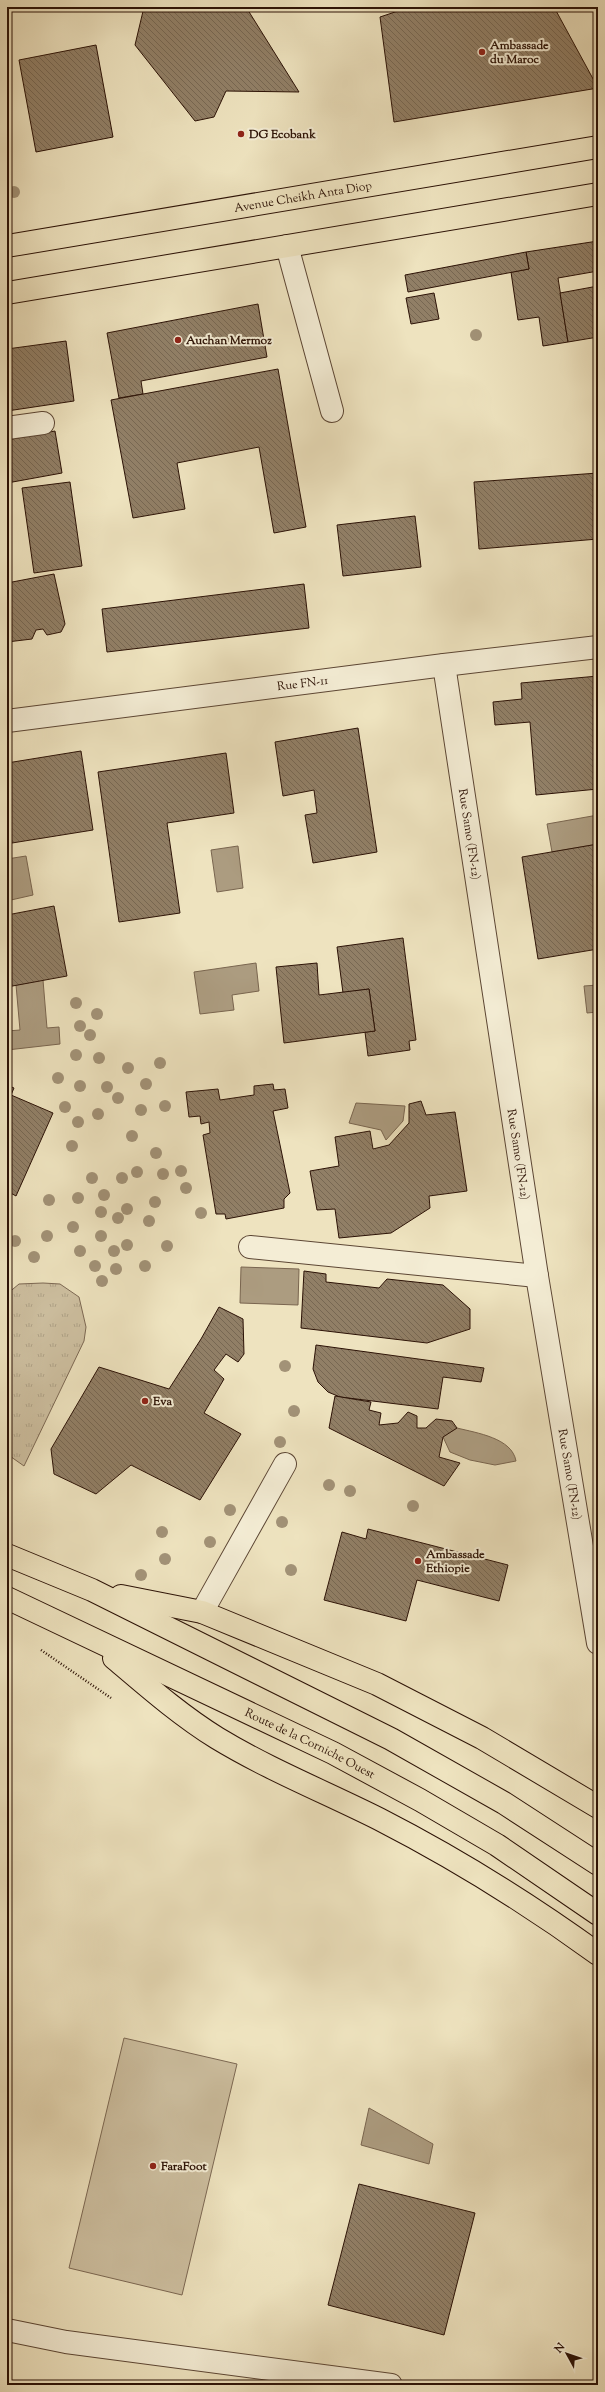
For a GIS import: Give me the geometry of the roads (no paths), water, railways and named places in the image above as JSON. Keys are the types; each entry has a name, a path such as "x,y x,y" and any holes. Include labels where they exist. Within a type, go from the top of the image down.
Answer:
{"main road":[{"name":"Avenue Cheikh Anta Diop","path":"7,246 598,147"},
{"path":"7,293 598,194"},
{"path":"7,1555 92,1590 391,1739 504,1803 598,1864"},
{"path":"92,1590 202,1612 377,1684 482,1738 598,1807"},
{"name":"Route de la Corniche Ouest","path":"7,1598 333,1753 420,1800 497,1845 598,1914"},
{"path":"92,1639 157,1694 217,1738 380,1820 448,1857 515,1898 598,1954"}],"street":[{"path":"287,246 332,411"},
{"path":"7,428 43,423"},
{"name":"Rue FN-11","path":"7,721 444,665 598,647"},
{"name":"Rue Samo (FN-12)","path":"444,665 537,1276 594,1605 598,1643"},
{"path":"250,1247 537,1276"},
{"path":"202,1612 285,1464"},
{"path":"7,2330 66,2342 391,2385"}],"place":[{"name":"Ambassade du Maroc","path":"482,52"},
{"name":"DG Ecobank","path":"241,134"},
{"name":"Auchan Mermoz","path":"178,340"},
{"name":"Eva","path":"145,1401"},
{"name":"Ambassade Ethiopie","path":"418,1561"},
{"name":"FaraFoot","path":"153,2166"}]}
